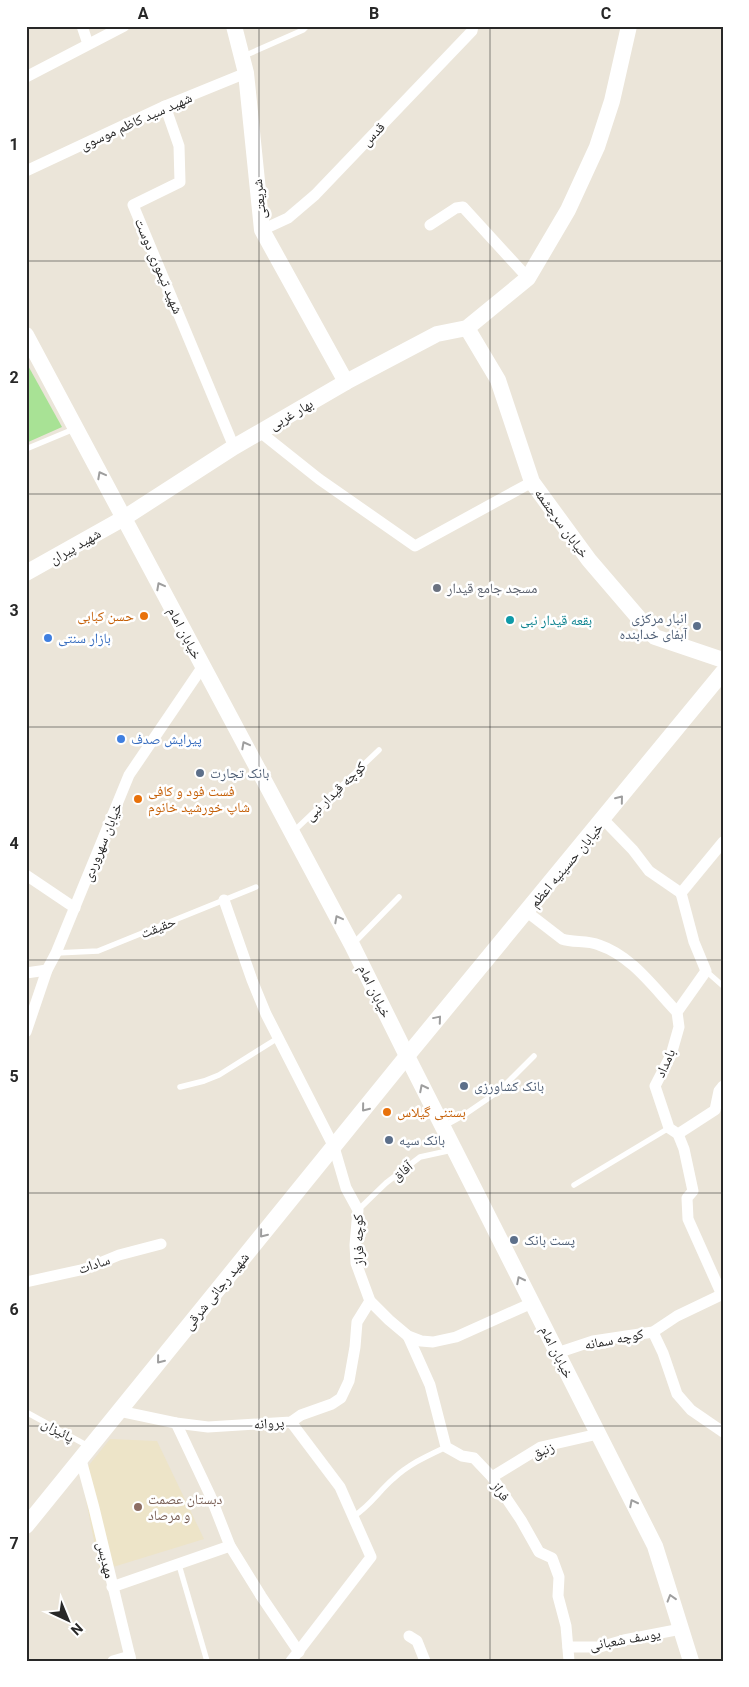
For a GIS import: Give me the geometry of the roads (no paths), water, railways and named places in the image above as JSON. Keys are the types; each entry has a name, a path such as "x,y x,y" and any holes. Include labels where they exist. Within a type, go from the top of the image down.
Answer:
{"street":[{"path":"82,26 88,44"},
{"path":"26,77 124,26"},
{"name":"شریعتی","path":"234,26 246,73 262,230 346,382"},
{"name":"قدس","path":"262,230 288,218 315,195 472,31 473,26"},
{"path":"467,328 528,278 568,210 597,147 612,101 629,26"},
{"name":"شهید سید کاظم موسوی","path":"26,171 165,106 246,73"},
{"name":"شهید تیموری دوست","path":"165,106 180,146 180,182 133,205 234,447"},
{"path":"430,225 456,208 463,208 528,278"},
{"name":"بهار غربی","path":"124,518 234,447 346,382 437,334 467,328"},
{"name":"خیابان سرچشمه","path":"467,328 498,380 532,482 589,560 655,637 723,660"},
{"name":"خیابان امام","path":"26,335 352,945 442,1127 655,1546 691,1661"},
{"path":"260,432 320,479 415,546 532,482"},
{"name":"شهید پیران","path":"26,573 124,518"},
{"name":"خیابان سهروردی","path":"26,1032 47,970 56,953 130,775 203,666"},
{"name":"خیابان حسینیه اعظم","path":"407,1056 604,819 723,672"},
{"path":"527,912 562,939 600,945 627,959 677,1012 706,971 694,942 681,893 649,871 633,850 604,819"},
{"path":"681,893 723,842"},
{"path":"26,875 75,908"},
{"name":"کوچه فراز","path":"224,900 252,980 278,1038 334,1147 346,1188 358,1210 355,1245 356,1263 370,1301 408,1336 421,1341 433,1342 456,1337 532,1303"},
{"path":"26,973 47,970"},
{"name":"بامداد","path":"677,1012 679,1026 671,1055 655,1086 673,1131 684,1149 693,1191 687,1198 688,1220 722,1294"},
{"name":"شهید رجائی شرقی","path":"26,1526 118,1410 407,1056"},
{"path":"673,1131 719,1112 719,1091 723,1086"},
{"name":"سادات","path":"26,1282 85,1269 119,1255 160,1244"},
{"name":"کوچه سمانه","path":"557,1353 593,1341 653,1332 677,1316 722,1294"},
{"name":"پروانه","path":"118,1410 176,1423 208,1427 291,1422 301,1414 332,1404 341,1398 349,1381 357,1322 370,1301"},
{"path":"653,1332 663,1352 677,1394 691,1410 723,1432"},
{"path":"408,1336 430,1385 446,1447"},
{"path":"291,1422 340,1487 371,1557 291,1661"},
{"path":"176,1423 210,1495 230,1546 299,1652"},
{"name":"زنبق","path":"492,1477 541,1447 598,1434"},
{"name":"فراز","path":"446,1447 462,1456 474,1458 492,1477 521,1520 539,1552 552,1558 559,1577 558,1596 566,1626 569,1661"},
{"name":"مهدیس","path":"85,1454 94,1508 130,1658"},
{"path":"112,1587 230,1546"},
{"name":"یوسف شعبانی","path":"568,1647 600,1647 624,1640 681,1629"},
{"path":"409,1636 416,1641 425,1661"},
{"path":"113,1661 130,1658"}],"lane":[{"path":"242,57 303,30 307,26"},
{"path":"26,449 76,428"},
{"name":"کوچه قیدار نبی","path":"292,832 332,792 379,750"},
{"name":"حقیقت","path":"56,953 98,952 256,887"},
{"path":"352,945 399,897"},
{"path":"706,971 723,986"},
{"path":"180,1087 219,1075 278,1038"},
{"path":"442,1127 464,1115 499,1091 534,1056"},
{"path":"574,1184 673,1131"},
{"name":"آفاق","path":"358,1210 386,1183 420,1157 454,1149"},
{"name":"پائیزان","path":"26,1412 85,1454"},
{"path":"354,1516 364,1510 392,1479 416,1461 446,1447"},
{"path":"179,1565 207,1661"}],"place":[{"name":"مسجد جامع قیدار","path":"437,588"},
{"name":"حسن کبابی","path":"144,616"},
{"name":"بقعه قیدار نبی","path":"510,620"},
{"name":"انبار مرکزی آبفای خدابنده","path":"697,626"},
{"name":"بازار سنتی","path":"48,638"},
{"name":"پیرایش صدف","path":"121,739"},
{"name":"بانک تجارت","path":"200,773"},
{"name":"فست فود و کافی شاپ خورشید خانوم","path":"138,799"},
{"name":"بانک کشاورزی","path":"464,1086"},
{"name":"بستنی گیلاس","path":"387,1112"},
{"name":"بانک سپه","path":"389,1140"},
{"name":"پست بانک","path":"514,1240"},
{"name":"دبستان عصمت و مرصاد","path":"138,1507"}]}
